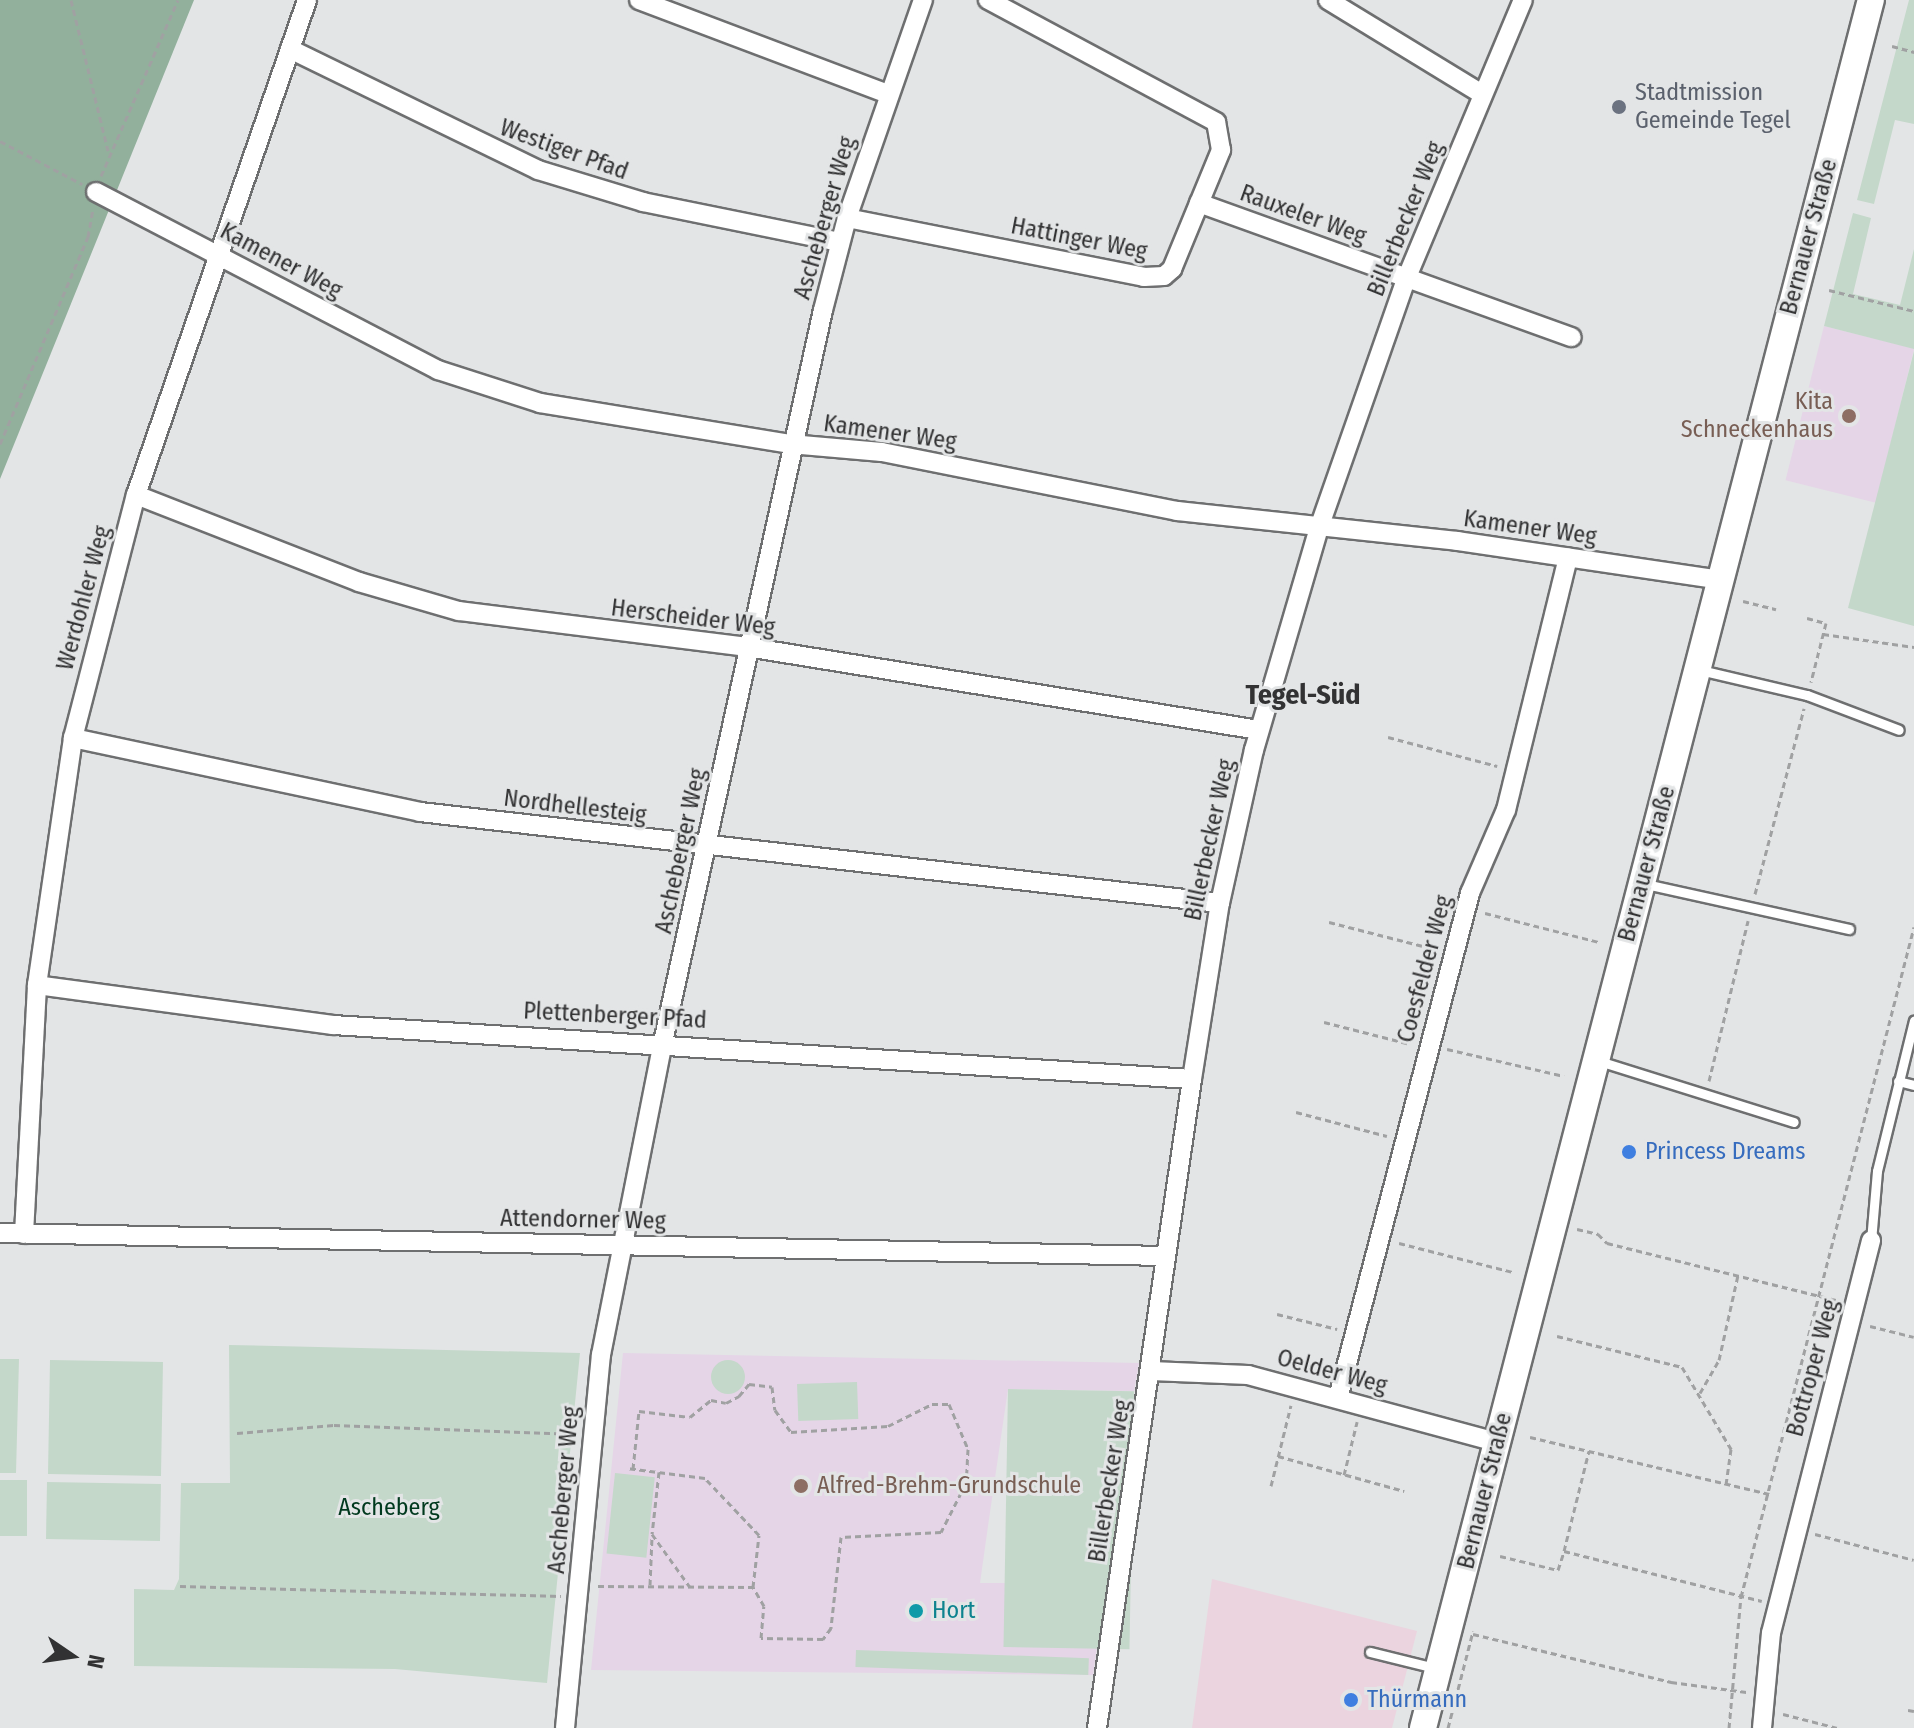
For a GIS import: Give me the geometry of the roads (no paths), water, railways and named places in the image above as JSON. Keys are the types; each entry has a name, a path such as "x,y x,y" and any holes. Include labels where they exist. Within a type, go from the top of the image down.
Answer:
{"main road":[{"name":"Bernauer Straße","path":"1423,1728 1871,0"}],"street":[{"name":"Werdohler Weg","path":"24,1234 37,985 73,738 136,495 307,0"},
{"path":"639,0 888,94"},
{"name":"Ascheberger Weg","path":"565,1728 601,1355 663,1042 707,847 790,444 840,242 888,94 923,0"},
{"name":"Hattinger Weg","path":"847,218 1156,278 1164,276 1179,258 1221,150 1216,122 988,0"},
{"path":"1328,0 1482,94"},
{"name":"Billerbecker Weg","path":"1097,1728 1220,903 1259,730 1320,525 1407,277 1523,0"},
{"name":"Westiger Pfad","path":"290,49 538,170 643,202 840,242"},
{"name":"Kamener Weg","path":"96,192 466,382 582,412 790,444 882,452 1177,511 1320,525 1720,580"},
{"name":"Rauxeler Weg","path":"1199,203 1572,337"},
{"name":"Herscheider Weg","path":"136,495 359,582 459,611 747,647 1259,730"},
{"name":"Coesfelder Weg","path":"1338,1398 1380,1238 1424,1046 1466,909 1506,810 1568,557"},
{"name":"Nordhellesteig","path":"73,738 420,812 1220,903"},
{"name":"Plettenberger Pfad","path":"37,985 333,1025 663,1042 1192,1079"},
{"name":"Attendorner Weg","path":"0,1233 1165,1256"},
{"name":"Bottroper Weg","path":"1762,1728 1762,1694 1777,1605 1871,1241"},
{"name":"Oelder Weg","path":"1151,1371 1248,1375 1497,1442"}],"lane":[{"path":"1697,670 1807,695 1899,730"},
{"path":"1642,883 1849,929"},
{"name":"Bottroper Weg","path":"1871,1241 1877,1171 1914,1020"},
{"path":"1596,1061 1794,1122"},
{"path":"1898,1081 1914,1085"},
{"path":"1370,1652 1439,1669"}],"place":[{"name":"Stadtmission Gemeinde Tegel","path":"1619,107"},
{"name":"Kita Schneckenhaus","path":"1849,416"},
{"name":"Princess Dreams","path":"1629,1152"},
{"name":"Alfred-Brehm-Grundschule","path":"801,1486"},
{"name":"Hort","path":"916,1611"},
{"name":"Thürmann","path":"1351,1700"}],"district":[{"name":"Tegel-Süd","path":"1303,695"}],"park label":[{"name":"Ascheberg","path":"389,1508"}]}
